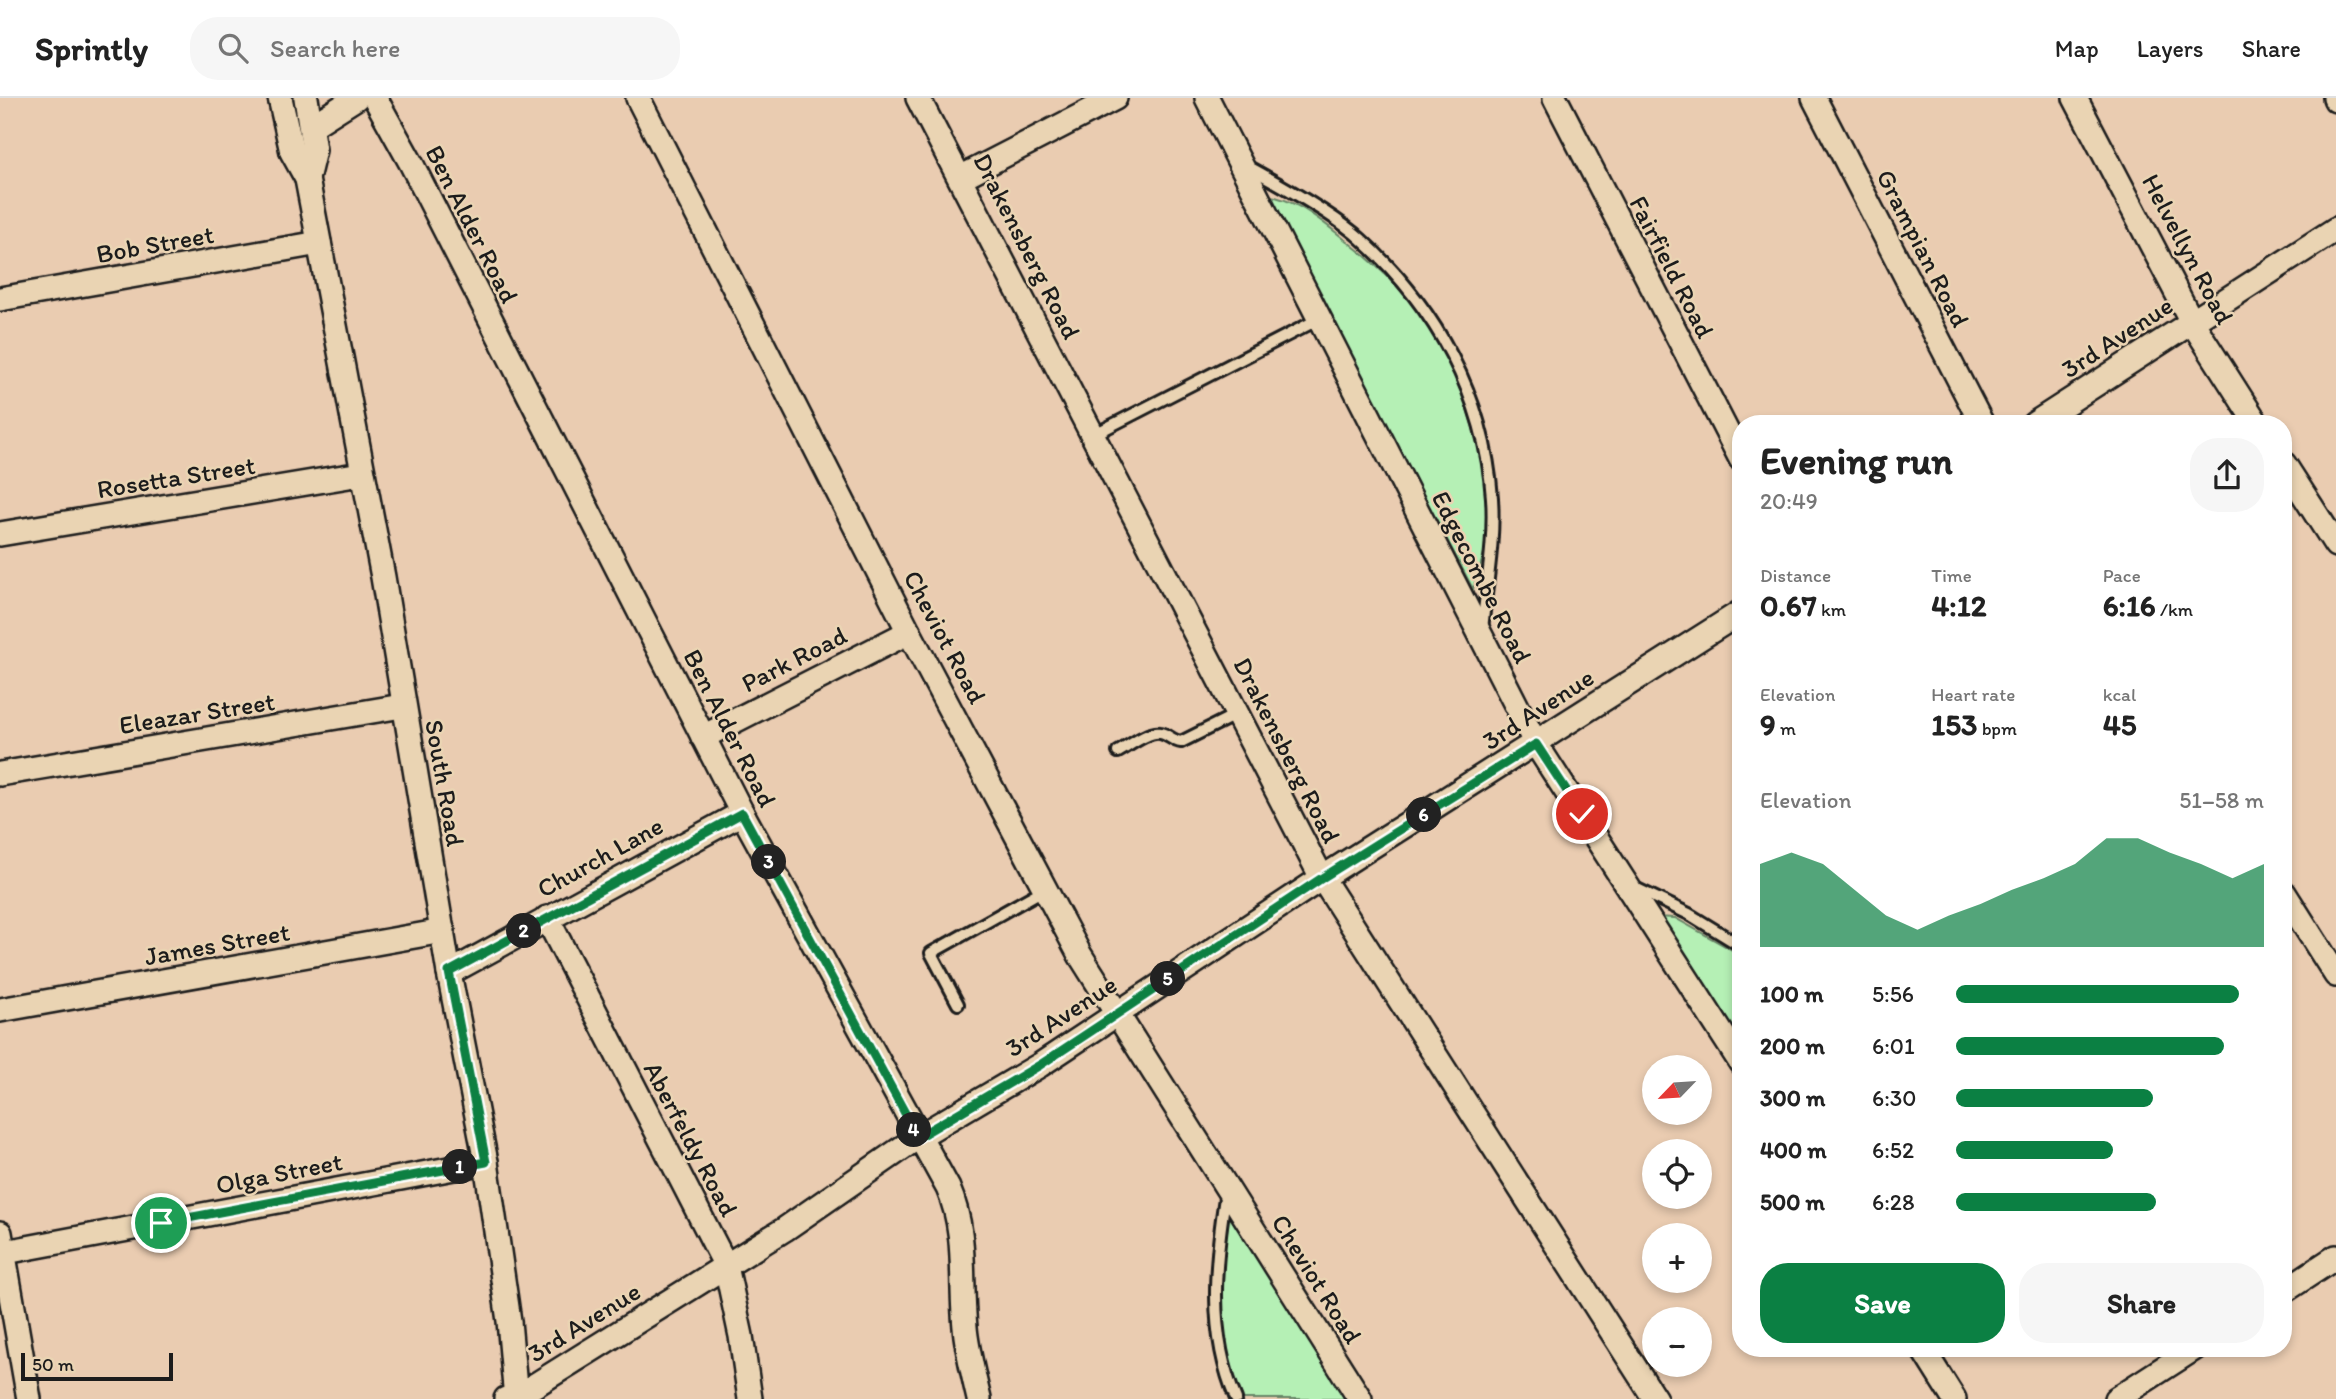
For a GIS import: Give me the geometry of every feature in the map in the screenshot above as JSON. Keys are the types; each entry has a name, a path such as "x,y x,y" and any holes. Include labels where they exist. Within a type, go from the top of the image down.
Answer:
{"street":[{"name":"South Road","path":"280,98 292,152 307,179 361,474 383,577 402,706 486,1162 509,1321 513,1398"},
{"name":"South Road","path":"306,98 314,150 307,179"},
{"path":"312,126 356,98"},
{"name":"Ben Alder Road","path":"374,98 742,813 958,1211 962,1236 966,1335 979,1399"},
{"name":"Cheviot Road","path":"638,98 909,632 1114,1014 1360,1399"},
{"name":"Drakensberg Road","path":"918,98 1322,878 1655,1399"},
{"path":"960,178 1115,98"},
{"name":"Edgecombe Road","path":"1207,98 1536,744 1732,1049"},
{"name":"Fairfield Road","path":"1555,98 1732,442"},
{"name":"Grampian Road","path":"1814,98 1977,415"},
{"name":"Helvellyn Road","path":"2075,98 2192,322 2252,415"},
{"name":"3rd Avenue","path":"2048,415 2336,229"},
{"name":"Bob Street","path":"0,299 319,243"},
{"name":"Rosetta Street","path":"0,534 361,474"},
{"path":"2292,476 2336,545"},
{"name":"3rd Avenue","path":"513,1398 726,1266 918,1137 1040,1065 1322,878 1732,618"},
{"name":"Park Road","path":"703,737 909,632"},
{"name":"Eleazar Street","path":"0,775 402,706"},
{"name":"Church Lane","path":"449,972 742,813"},
{"path":"2292,906 2336,975"},
{"name":"Aberfeldy Road","path":"547,918 726,1266 741,1336 750,1399"},
{"name":"James Street","path":"0,1010 443,931"},
{"name":"Olga Street","path":"1,1246 486,1162"},
{"path":"1,1246 29,1399"},
{"path":"2292,1286 2336,1257"},
{"path":"1928,1357 1954,1399"},
{"path":"2116,1399 2181,1357"}],"lane":[{"path":"1239,162 1360,238 1416,297 1446,342 1473,398 1492,498 1482,636"},
{"path":"1093,435 1319,319"},
{"path":"1118,752 1153,733 1162,733 1181,742 1237,714"},
{"path":"1628,885 1689,914 1732,940"},
{"path":"958,1004 931,953 1045,888"},
{"path":"1227,1188 1216,1257 1217,1335 1236,1399"}],"green space":[{"path":"1265,195 1287,201 1307,211 1366,257 1410,301 1441,347 1473,427 1485,484 1487,538 1473,589"},
{"path":"1656,917 1675,918 1732,950 1732,1034"},
{"path":"1230,1210 1350,1399 1239,1399 1224,1360 1216,1311"}],"route":[{"path":"161,1223 486,1162 449,972 621,876 742,813 918,1137 1040,1065 1322,878 1536,744 1582,814"}]}
